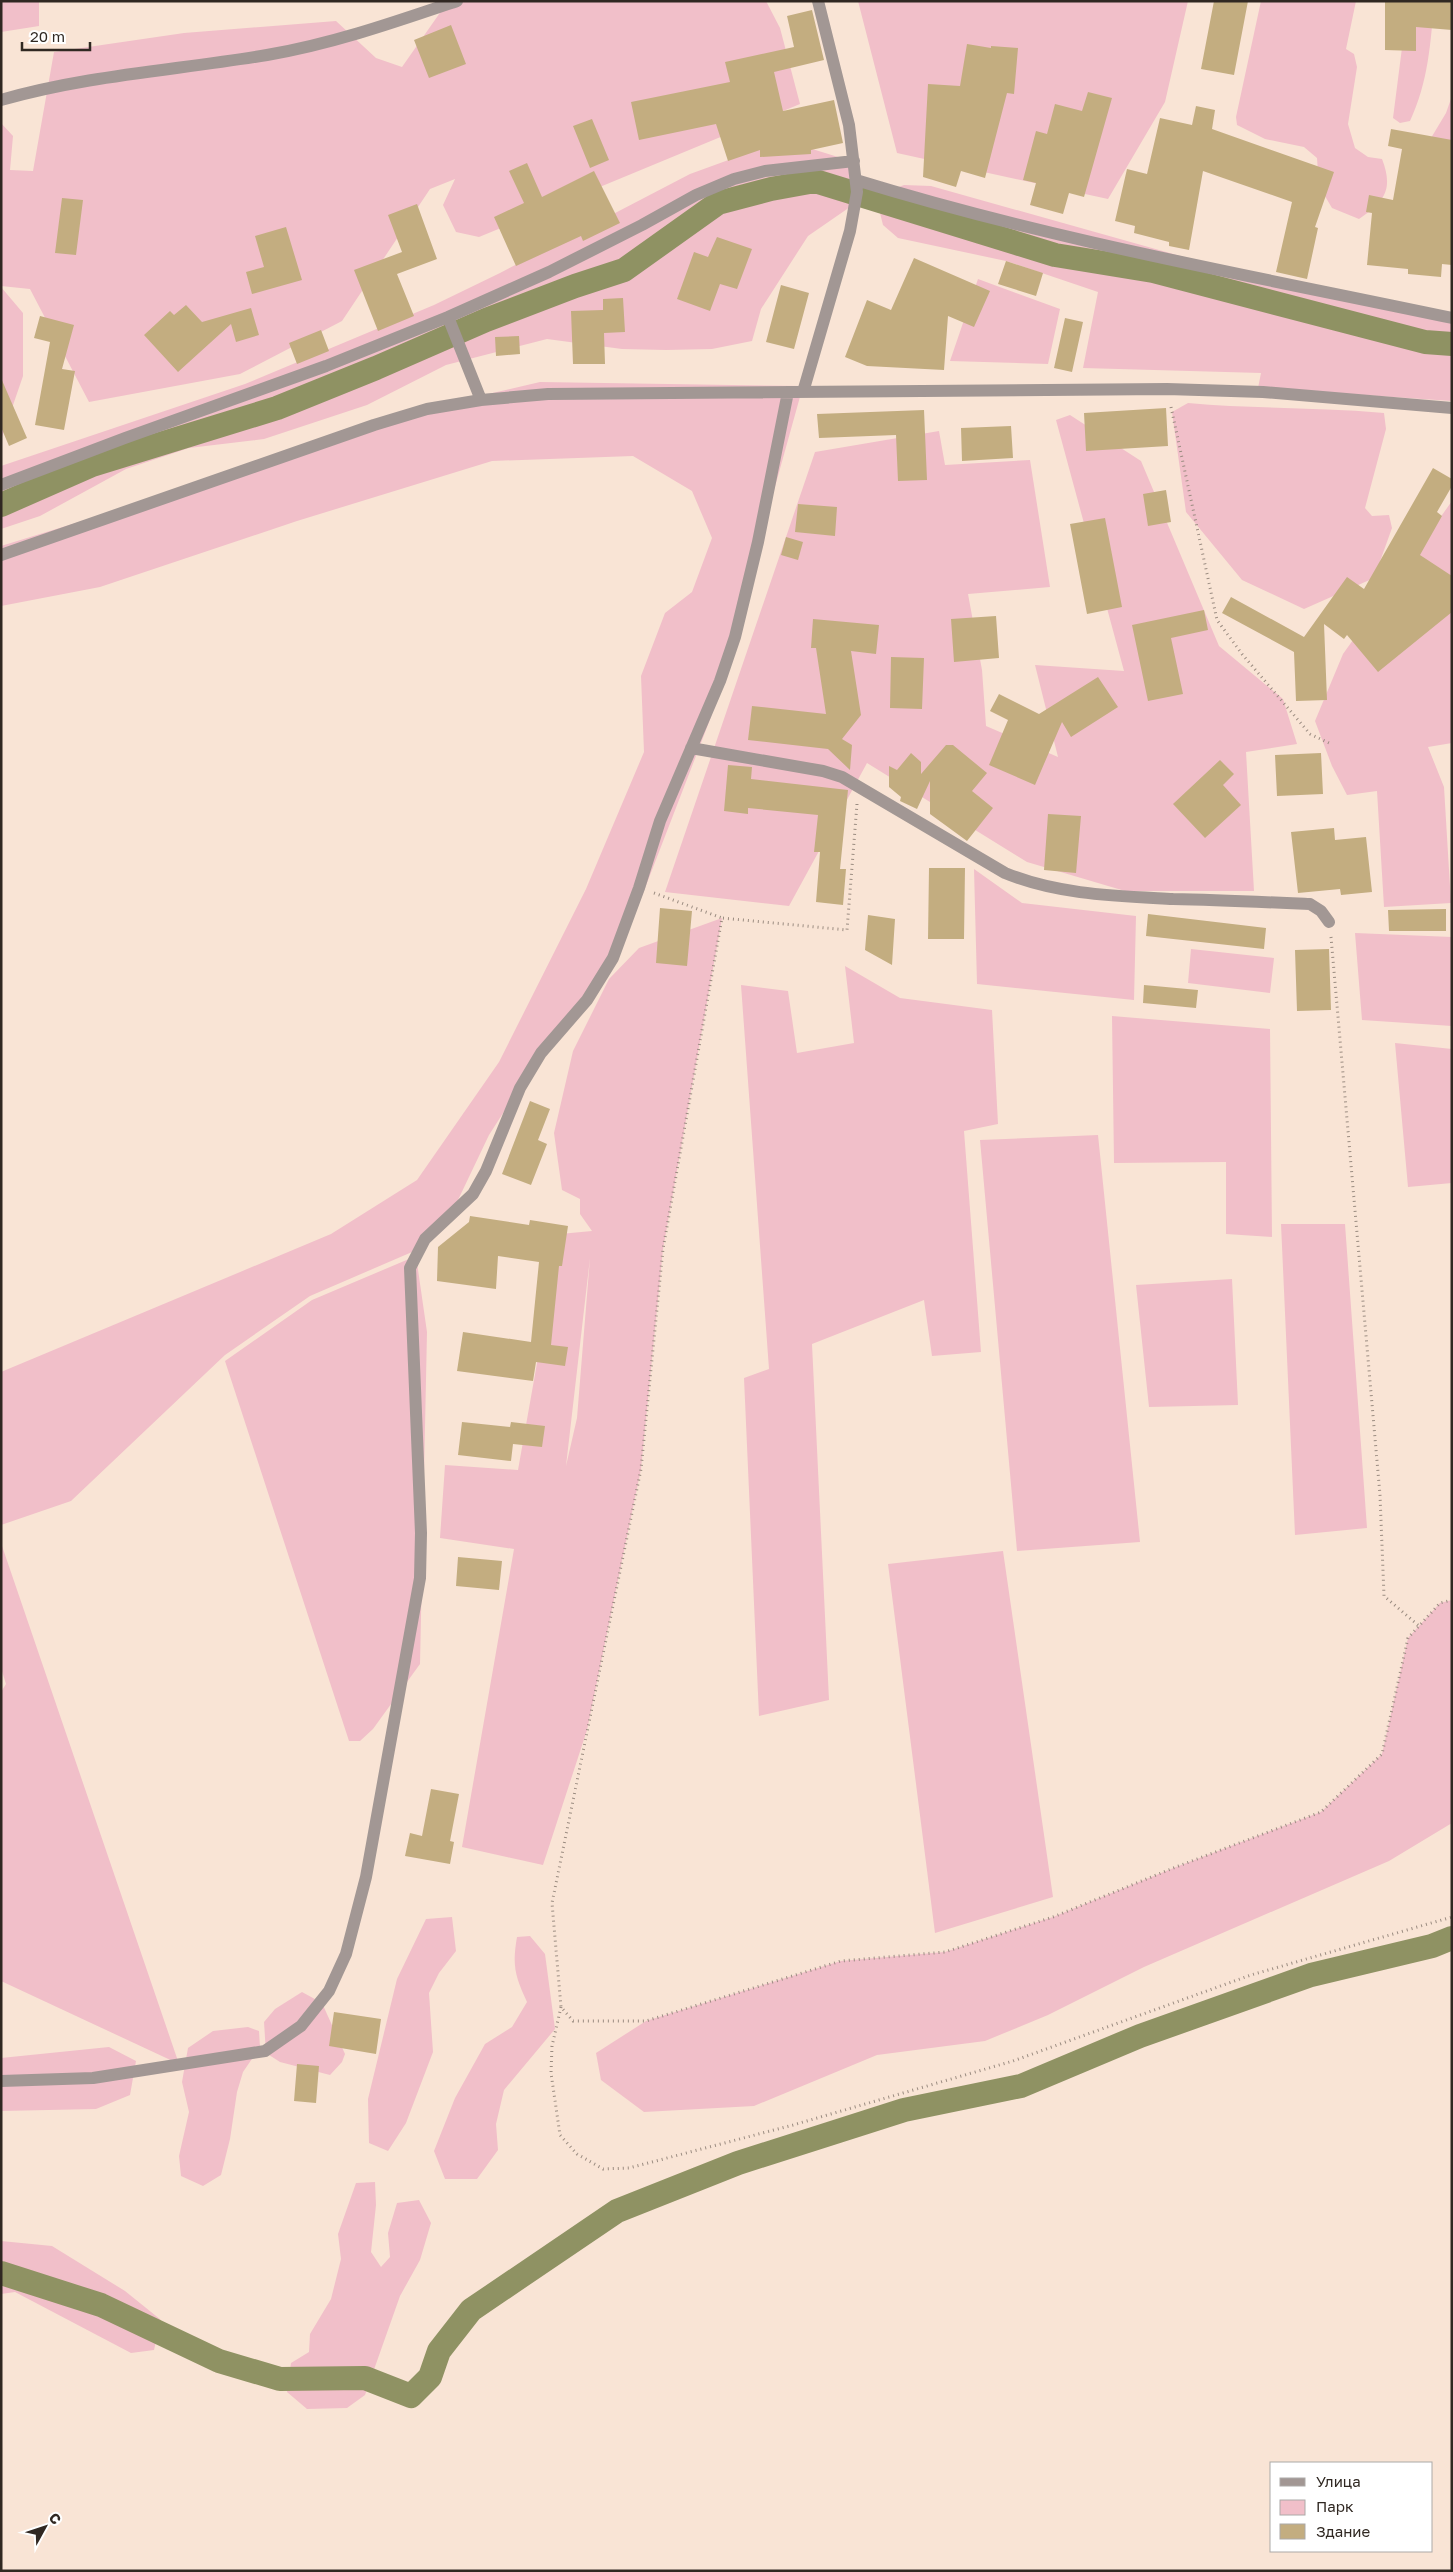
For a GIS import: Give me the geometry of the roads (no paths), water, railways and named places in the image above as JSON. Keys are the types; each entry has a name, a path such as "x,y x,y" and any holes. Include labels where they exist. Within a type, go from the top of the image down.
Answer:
{"street":[{"path":"1,100 92,79 269,54 343,38 457,1"},
{"path":"803,392 850,231 857,186 849,125 818,1"},
{"path":"1,485 326,366 448,316 549,272 642,225 696,195 734,178 765,171 854,161"},
{"path":"857,186 1075,239 1322,293 1452,318"},
{"path":"448,316 470,367 481,400"},
{"path":"1,555 374,425 427,409 481,400 548,394 1168,389 1263,392 1452,408"},
{"path":"1,2081 93,2078 265,2051 302,2026 329,1991 346,1954 366,1877 420,1578 422,1533 410,1268 416,1253 425,1239 473,1194 486,1171 520,1088 541,1053 587,1000 609,966 640,888 660,822 720,681 735,637 758,542 788,392"},
{"path":"692,748 823,771 858,786 1005,873 1026,882 1047,887 1116,896 1310,904 1321,911 1329,922"}],"waterway":[{"path":"1,505 92,465 277,408 376,368 486,320 575,286 624,270 718,203 771,189 815,181 1055,255 1153,271 1425,342 1452,344"},
{"path":"1,2273 101,2305 219,2361 280,2379 365,2378 411,2396 430,2377 439,2351 471,2310 617,2211 738,2163 904,2110 1021,2086 1140,2036 1311,1975 1432,1946 1452,1938"}]}
